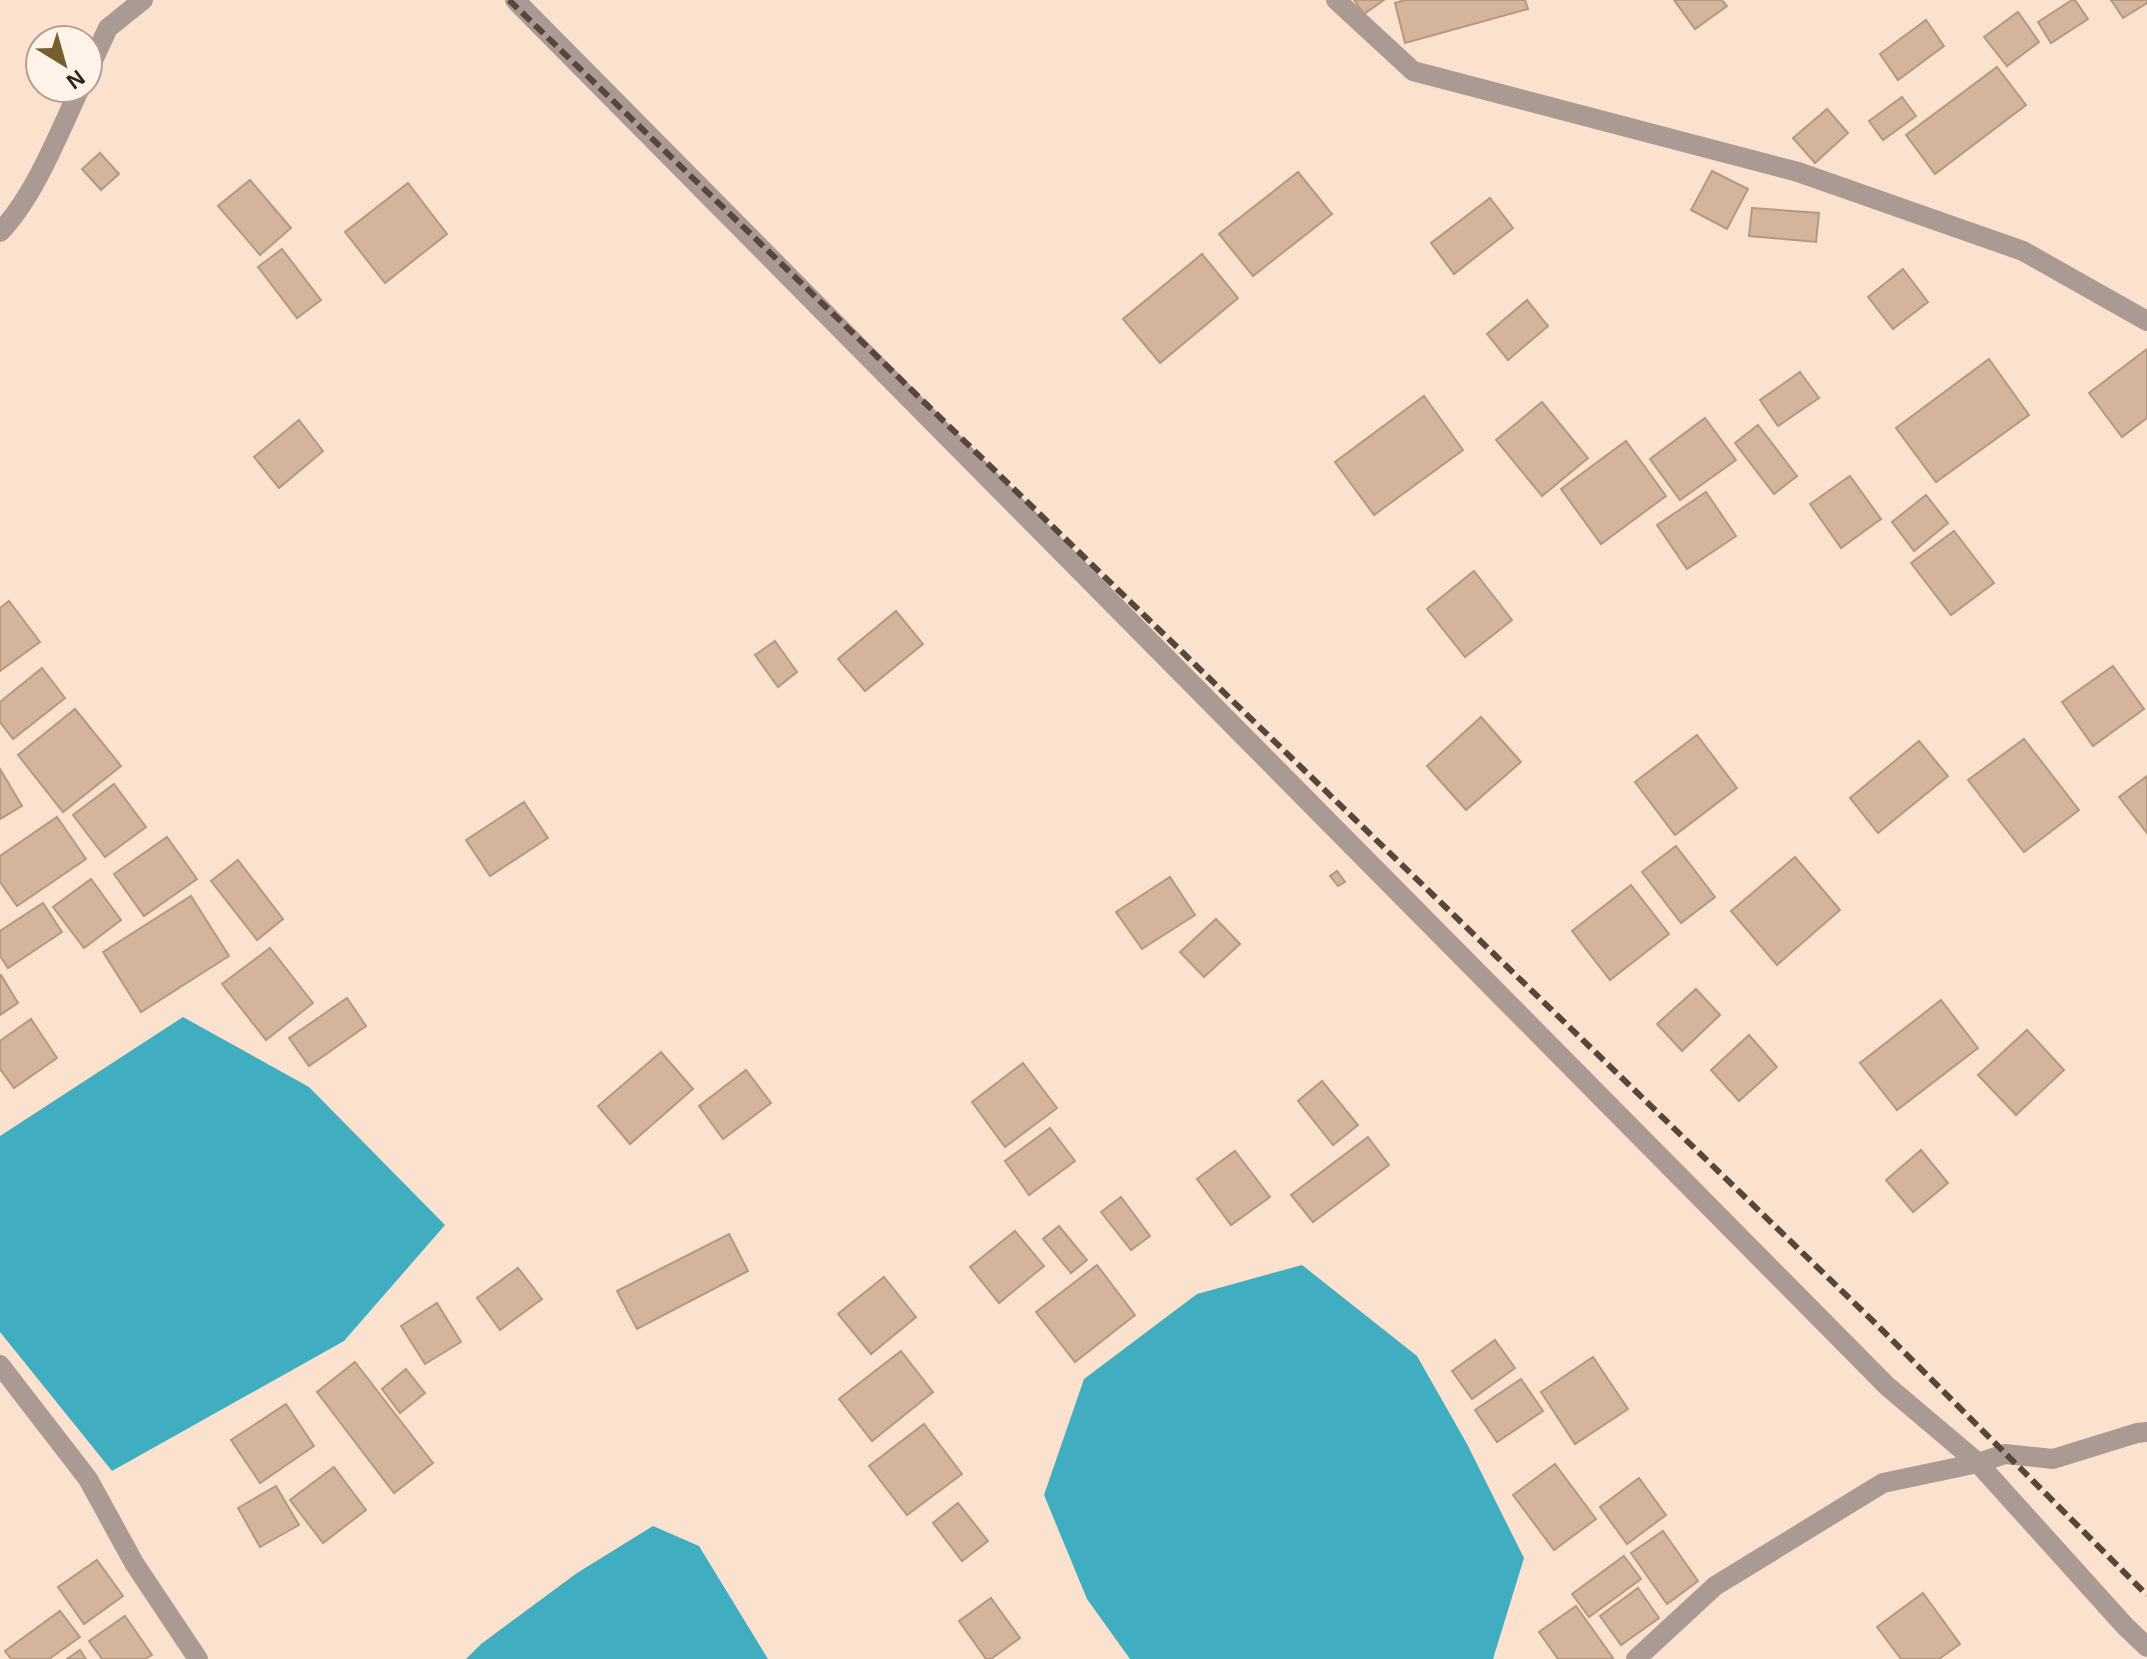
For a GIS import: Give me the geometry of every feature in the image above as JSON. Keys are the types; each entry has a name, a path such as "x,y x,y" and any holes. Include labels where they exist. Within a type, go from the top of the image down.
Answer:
{"street":[{"path":"104,37 108,28 143,0"},
{"path":"515,0 1887,1386 1978,1463 2147,1647"},
{"path":"1336,0 1413,71 1798,172 2023,251 2147,321"},
{"path":"0,232 12,220 49,157 73,104"},
{"path":"0,1365 88,1479 134,1563 198,1659"},
{"path":"1636,1659 1715,1586 1883,1483 1978,1463 2005,1454 2053,1459 2147,1432"}],"water":[{"path":"183,1017 309,1087 445,1225 344,1341 112,1471 0,1332 0,1136"},
{"path":"1302,1265 1417,1356 1467,1444 1524,1558 1493,1659 1130,1659 1087,1599 1044,1495 1084,1379 1197,1294"},
{"path":"653,1526 699,1546 768,1659 466,1659 481,1644 577,1573"}],"building":[{"path":"1354,0 1384,0 1364,14"},
{"path":"1405,0 1525,0 1528,9 1405,43 1395,3"},
{"path":"1674,0 1722,0 1727,6 1695,29"},
{"path":"2072,0 2088,19 2051,43 2038,22"},
{"path":"2111,0 2147,0 2147,3 2123,18"},
{"path":"2018,12 2039,42 2007,66 1984,37"},
{"path":"1926,20 1944,46 1898,80 1880,54"},
{"path":"1997,67 2026,105 1935,174 1906,135"},
{"path":"1902,97 1916,116 1883,140 1869,121"},
{"path":"1827,109 1848,133 1815,163 1793,138"},
{"path":"100,153 119,174 101,190 82,169"},
{"path":"1712,171 1748,189 1727,229 1691,210"},
{"path":"1298,172 1332,214 1253,276 1219,234"},
{"path":"250,180 291,228 260,255 218,206"},
{"path":"408,183 447,234 385,283 345,232"},
{"path":"1490,198 1513,228 1454,274 1431,243"},
{"path":"1752,208 1819,213 1816,242 1749,236"},
{"path":"282,249 321,300 297,318 258,267"},
{"path":"1202,254 1238,298 1160,363 1123,319"},
{"path":"1903,269 1928,302 1893,329 1868,297"},
{"path":"1527,300 1548,326 1508,360 1487,334"},
{"path":"2147,349 2147,418 2122,437 2089,393"},
{"path":"1989,359 2029,415 1936,482 1896,428"},
{"path":"1800,372 1819,398 1778,426 1760,400"},
{"path":"1424,396 1463,450 1374,515 1335,462"},
{"path":"1542,402 1588,458 1542,496 1496,440"},
{"path":"1705,418 1736,460 1680,500 1650,459"},
{"path":"299,420 323,451 279,488 254,457"},
{"path":"1758,425 1797,476 1774,494 1735,443"},
{"path":"1626,441 1666,496 1601,544 1561,489"},
{"path":"1850,476 1881,519 1841,548 1810,504"},
{"path":"1706,492 1736,536 1687,569 1657,525"},
{"path":"1926,495 1948,523 1914,551 1892,522"},
{"path":"1954,531 1994,583 1951,615 1911,563"},
{"path":"1474,571 1512,620 1465,657 1427,609"},
{"path":"9,601 40,642 0,671 0,608"},
{"path":"896,611 923,644 865,691 838,659"},
{"path":"775,641 797,672 778,687 755,655"},
{"path":"2113,666 2144,709 2093,746 2062,702"},
{"path":"42,668 65,698 13,739 0,722 0,702"},
{"path":"75,709 121,766 63,812 18,755"},
{"path":"1481,717 1521,762 1466,810 1427,766"},
{"path":"1697,735 1737,788 1675,835 1635,782"},
{"path":"2024,739 2079,810 2024,852 1968,780"},
{"path":"1919,741 1948,776 1878,833 1850,798"},
{"path":"0,769 22,806 0,819"},
{"path":"2147,776 2147,833 2119,797"},
{"path":"114,784 146,827 105,857 73,815"},
{"path":"524,802 548,838 490,876 466,840"},
{"path":"57,817 86,859 17,906 0,882 0,856"},
{"path":"167,837 197,879 144,916 114,874"},
{"path":"1676,846 1715,897 1681,923 1642,872"},
{"path":"1795,857 1840,910 1777,965 1731,911"},
{"path":"238,860 283,919 257,940 211,881"},
{"path":"1337,871 1345,882 1338,886 1330,876"},
{"path":"1170,877 1195,915 1142,949 1116,912"},
{"path":"91,879 121,920 84,948 53,907"},
{"path":"1631,885 1669,934 1610,980 1572,931"},
{"path":"191,896 229,956 141,1012 103,952"},
{"path":"43,903 62,932 8,968 0,956 0,931"},
{"path":"1216,919 1240,944 1204,977 1180,952"},
{"path":"270,948 313,1003 266,1040 222,984"},
{"path":"0,975 18,1003 0,1015"},
{"path":"1696,989 1720,1015 1682,1051 1657,1024"},
{"path":"347,998 366,1026 309,1066 289,1038"},
{"path":"1941,1000 1978,1048 1897,1110 1860,1063"},
{"path":"31,1019 57,1058 14,1088 0,1069 0,1041"},
{"path":"2027,1030 2064,1070 2016,1115 1978,1075"},
{"path":"1749,1035 1777,1067 1739,1101 1711,1070"},
{"path":"661,1052 693,1089 630,1144 598,1106"},
{"path":"1023,1063 1057,1108 1005,1147 972,1102"},
{"path":"746,1070 771,1103 723,1139 699,1106"},
{"path":"1322,1081 1358,1125 1333,1145 1298,1101"},
{"path":"1050,1128 1075,1161 1029,1195 1005,1161"},
{"path":"1368,1137 1389,1165 1313,1222 1291,1195"},
{"path":"1921,1150 1948,1183 1913,1212 1886,1180"},
{"path":"1235,1151 1270,1197 1231,1225 1197,1179"},
{"path":"1121,1197 1150,1236 1131,1250 1101,1212"},
{"path":"1059,1226 1087,1260 1071,1273 1043,1239"},
{"path":"1015,1231 1044,1266 999,1303 970,1267"},
{"path":"729,1234 748,1271 637,1329 617,1291"},
{"path":"1097,1265 1135,1315 1075,1362 1036,1312"},
{"path":"518,1268 542,1299 500,1330 477,1298"},
{"path":"884,1277 916,1317 871,1354 838,1314"},
{"path":"437,1303 461,1342 425,1364 401,1326"},
{"path":"1495,1340 1515,1368 1472,1399 1452,1371"},
{"path":"901,1351 933,1392 872,1441 839,1399"},
{"path":"1593,1357 1628,1409 1575,1444 1541,1392"},
{"path":"355,1362 433,1463 394,1493 317,1392"},
{"path":"406,1369 425,1393 400,1413 382,1389"},
{"path":"1521,1379 1543,1411 1497,1442 1475,1410"},
{"path":"286,1404 314,1446 260,1483 231,1440"},
{"path":"924,1424 962,1474 907,1515 869,1466"},
{"path":"1555,1464 1596,1519 1554,1550 1513,1495"},
{"path":"334,1467 366,1510 323,1543 290,1500"},
{"path":"1639,1478 1666,1515 1627,1544 1600,1507"},
{"path":"276,1486 299,1525 260,1547 238,1508"},
{"path":"958,1503 988,1541 962,1561 933,1523"},
{"path":"1663,1531 1698,1581 1667,1604 1631,1553"},
{"path":"1624,1556 1641,1579 1589,1617 1572,1594"},
{"path":"97,1560 123,1596 84,1624 58,1587"},
{"path":"1638,1588 1659,1618 1621,1645 1600,1616"},
{"path":"1923,1593 1960,1644 1939,1659 1901,1659 1877,1627"},
{"path":"991,1598 1020,1638 991,1659 986,1659 959,1621"},
{"path":"1576,1606 1613,1658 1558,1659 1539,1632"},
{"path":"60,1611 80,1637 49,1659 11,1659 5,1651"},
{"path":"125,1616 152,1655 145,1659 102,1659 89,1641"},
{"path":"80,1650 86,1659 67,1659"}],"railway":[{"path":"509,0 1876,1324 2147,1595"}]}
